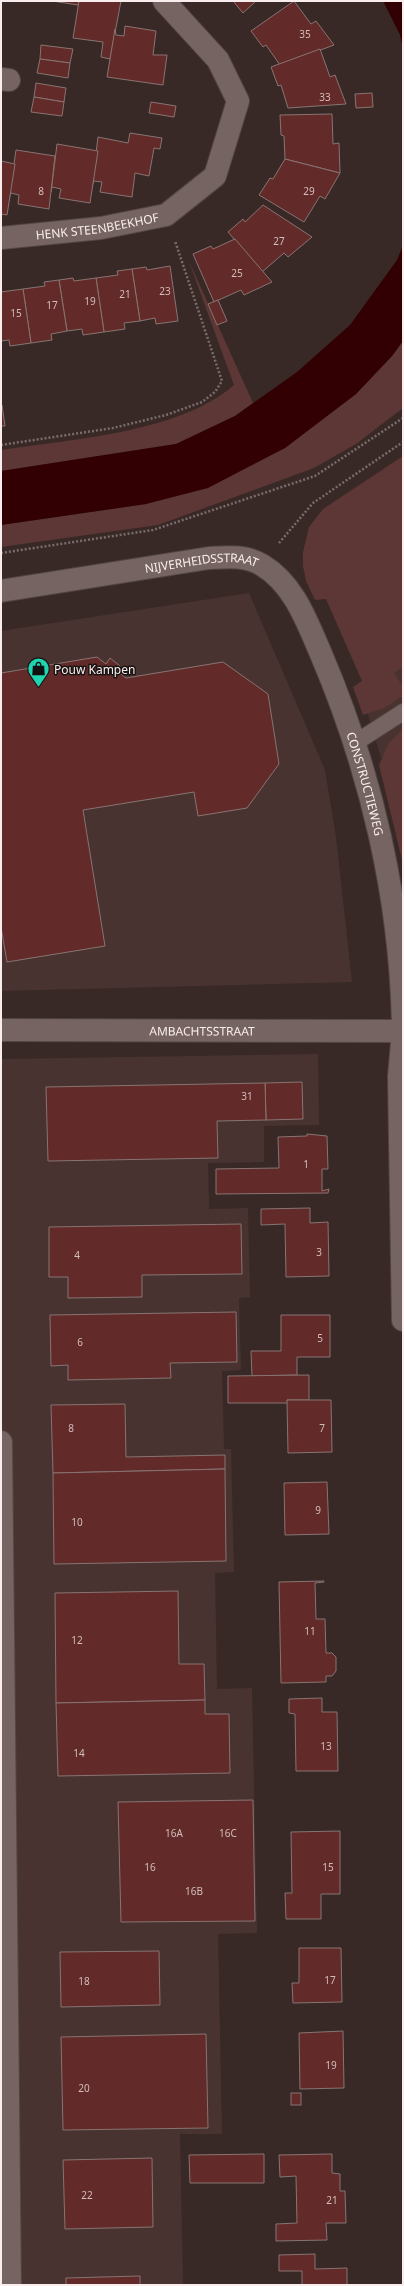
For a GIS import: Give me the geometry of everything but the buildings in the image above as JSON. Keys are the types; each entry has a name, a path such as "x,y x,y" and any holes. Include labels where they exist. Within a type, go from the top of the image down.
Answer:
{"street":[{"name":"HENK STEENBEEKHOF","path":"1,238 101,228 166,216 215,176 238,101 218,60 164,1"},
{"name":"NIJVERHEIDSSTRAAT","path":"1,591 209,558 232,557 247,559 262,565"},
{"name":"CONSTRUCTIEWEG","path":"262,565 276,575 295,597 340,700 355,743 374,813 390,889 397,936 403,1027"},
{"name":"AMBACHTSSTRAAT","path":"1,1030 403,1031"},
{"path":"403,1031 399,1077 403,1320"},
{"path":"1,1442 10,2285"}],"lane":[{"path":"355,743 403,712"}],"path":[{"path":"1,445 113,428 166,415 202,402 215,392 222,381 166,216"},
{"path":"1,553 153,530 315,476 403,418"},
{"name":"NIJVERHEIDSSTRAAT","path":"262,565 313,503 403,442"}],"shaded area":[{"path":"383,1 403,1 403,49 400,35"},
{"path":"403,245 403,341 392,356 356,394 285,448 208,488 146,504 1,525 1,471 176,444 235,416 297,372 350,325 397,260"},
{"path":"188,259 253,403 235,416 176,444 1,471 1,450 91,437 155,424 184,414 211,401 234,385"},
{"path":"403,341 403,408 356,444 314,468 158,525 1,547 1,525 146,504 285,448 356,394 392,356"},
{"path":"403,456 403,667 394,673 403,687 403,696 384,708 363,715 353,687 362,681 326,599 315,600 306,581 303,566 303,552 309,527 323,509"},
{"path":"249,593 325,770 336,837 352,982 1,991 1,631"},
{"path":"403,646 403,830 364,701"},
{"path":"403,729 403,864 379,765 389,743"},
{"path":"318,1054 319,1125 264,1126 264,1162 208,1163 209,1209 248,1208 250,1297 239,1298 241,1370 222,1371 224,1449 231,1449 234,1572 215,1573 217,1689 252,1688 257,1933 218,1934 222,2134 180,2134 183,2285 1,2285 1,1059"}],"place":[{"name":"Pouw Kampen","path":"39,688"}]}
